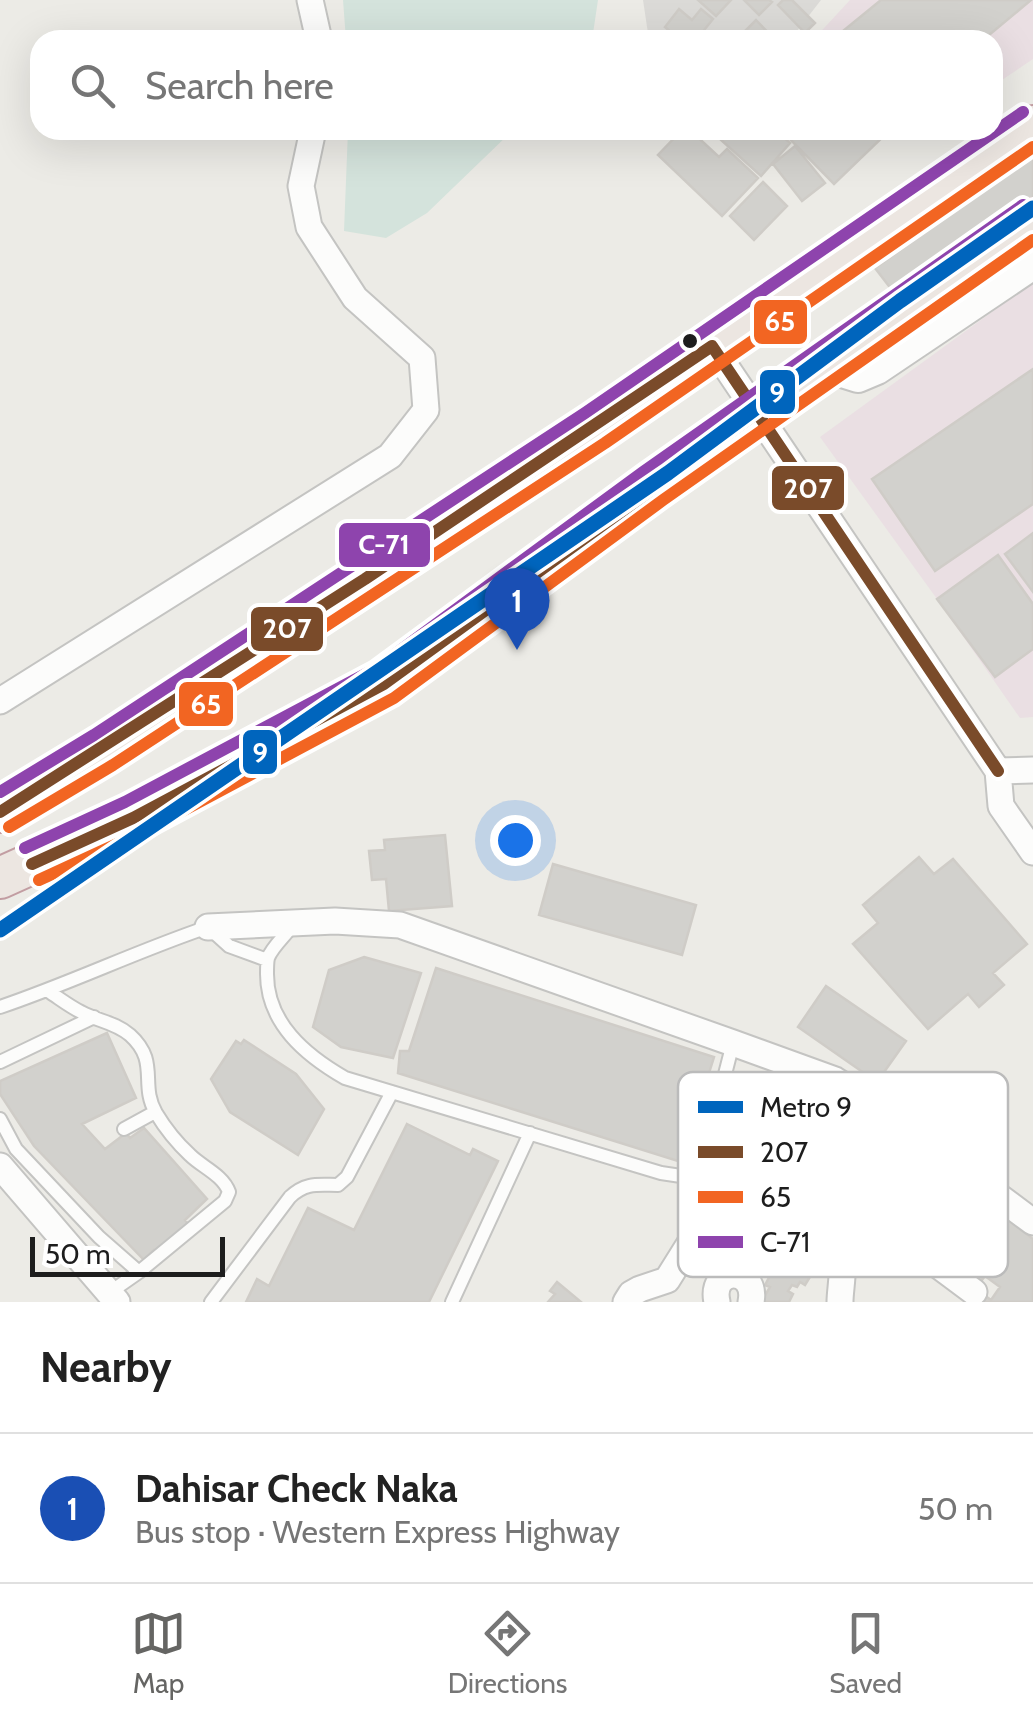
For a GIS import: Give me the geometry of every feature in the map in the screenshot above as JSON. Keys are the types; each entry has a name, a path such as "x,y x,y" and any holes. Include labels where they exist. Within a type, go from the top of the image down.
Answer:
{"highway":[{"path":"0,812 103,750 595,428 1033,126"},
{"path":"5,879 132,818 384,684 757,413 1033,219"}],"street":[{"path":"310,0 317,30"},
{"path":"0,701 390,456 426,410 422,358 354,298 309,227 301,186 312,140"},
{"path":"823,366 858,377 877,369 1033,264"},
{"path":"712,346 998,772 1002,806 1033,852"},
{"path":"998,772 1033,770"},
{"path":"208,927 335,921 400,924 813,1072"},
{"path":"0,1166 112,1297"},
{"path":"1008,1203 1033,1222"},
{"path":"626,1302 640,1288 667,1280 678,1263"},
{"path":"741,1277 752,1289 751,1302"},
{"path":"840,1302 841,1277"},
{"path":"954,1277 974,1292"}],"lane":[{"path":"293,924 267,960 267,993 276,1019 323,1066 344,1078 678,1176"},
{"path":"0,1007 208,927 229,946 267,960"},
{"path":"48,991 83,1014 115,1024 139,1045 146,1054 148,1094 155,1112 174,1140 222,1180 229,1192 225,1201 112,1297"},
{"path":"0,1062 94,1017"},
{"path":"726,1072 733,1043"},
{"path":"211,1302 290,1197 300,1188 312,1184 338,1185 347,1177 392,1092"},
{"path":"124,1129 155,1112"},
{"path":"0,1119 16,1148 99,1238 139,1272"},
{"path":"452,1302 530,1133"},
{"path":"52,1226 75,1212"}],"shaded area":[{"path":"343,0 598,0 594,30 345,30"},
{"path":"643,0 821,0 798,30 648,30"},
{"path":"850,0 1033,0 1033,59 1003,79 1003,30 822,30"},
{"path":"348,140 503,140 427,213 386,238 344,231"},
{"path":"1033,282 1033,717 1020,718 820,437"}],"building":[{"path":"698,0 731,0 716,16"},
{"path":"744,0 769,0 772,2 759,15"},
{"path":"783,0 792,0 815,23 802,30 778,5"},
{"path":"881,0 1031,0 995,30 844,30"},
{"path":"679,9 692,20 701,9 713,19 704,30 665,27"},
{"path":"756,20 766,30 746,30"},
{"path":"672,140 701,140 719,157 727,149 758,178 722,216 658,155"},
{"path":"721,140 787,140 790,143 761,176"},
{"path":"791,140 880,140 834,184"},
{"path":"795,146 825,183 802,201 773,164"},
{"path":"1033,155 1033,245 919,325 875,268"},
{"path":"763,182 787,206 754,240 730,216"},
{"path":"1033,369 1033,504 935,571 872,479"},
{"path":"1033,533 1033,592 1005,554"},
{"path":"998,555 1033,604 1033,649 995,677 937,599"},
{"path":"445,835 452,906 389,911 386,879 372,880 369,851 385,850 384,840"},
{"path":"919,857 934,874 953,859 1027,944 993,973 1004,985 979,1007 968,994 928,1029 853,944 878,923 863,905"},
{"path":"553,864 696,905 682,955 539,915"},
{"path":"364,957 421,973 393,1058 341,1047 313,1027 329,970"},
{"path":"436,968 714,1057 709,1072 678,1072 678,1161 398,1073 400,1051 409,1051"},
{"path":"826,986 906,1041 884,1072 863,1072 798,1027"},
{"path":"107,1033 136,1098 82,1124 105,1149 126,1133 130,1138 144,1128 207,1199 185,1220 188,1224 158,1253 154,1250 144,1260 34,1146 0,1094 0,1081"},
{"path":"244,1040 296,1074 324,1109 298,1155 230,1112 211,1079 236,1041 241,1044"},
{"path":"407,1124 470,1155 473,1149 498,1161 429,1302 246,1302 257,1279 269,1286 308,1208 354,1230"},
{"path":"1009,1220 1033,1239 1033,1302 979,1302 984,1295 991,1300 1000,1287 986,1277 1008,1277"},
{"path":"769,1277 810,1277 805,1285 792,1285 789,1302 761,1302 770,1287 765,1285"},
{"path":"557,1282 581,1302 548,1302 555,1294 550,1291"}],"metro line":[{"name":"9","path":"0,930 668,473 1033,208"}],"transit line":[{"name":"C-71","path":"1003,126 1023,112"},
{"name":"C-71","path":"0,792 94,735 585,413 982,140"},
{"name":"65","path":"9,827 113,765 605,443 1033,147"},
{"name":"C-71","path":"25,848 125,802 375,669 643,472 1023,205"},
{"name":"65","path":"39,880 141,833 394,698 663,500 1033,240"},
{"name":"207","path":"0,812 365,579 712,346 998,771"},
{"name":"207","path":"32,864 133,818 384,684 757,413"}],"place":[{"name":"Dahisar Check Naka","path":"517,650"}]}
